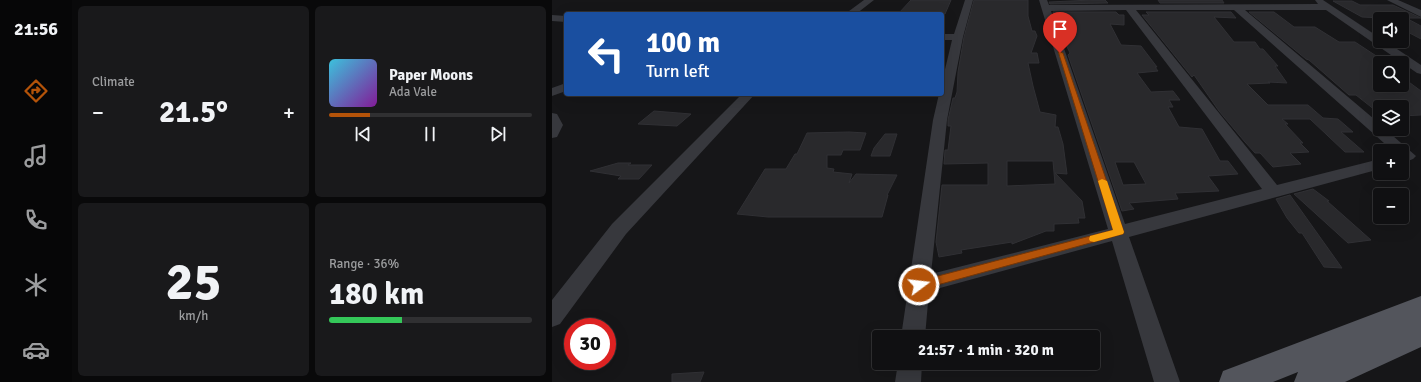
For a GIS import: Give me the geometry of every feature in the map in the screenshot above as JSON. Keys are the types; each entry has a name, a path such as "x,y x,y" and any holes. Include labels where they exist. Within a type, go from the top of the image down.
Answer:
{"main road":[{"path":"1310,382 1421,308"},
{"path":"1236,382 1374,340 1421,333"}],"street":[{"path":"853,12 870,0"},
{"path":"914,330 940,120 958,37 969,0"},
{"path":"1317,0 1421,70"},
{"path":"1391,0 1421,14"},
{"path":"1167,382 1044,4 1129,8 1327,7"},
{"path":"1129,8 1273,192"},
{"path":"1237,8 1410,155"},
{"path":"552,18 564,19"},
{"path":"944,37 958,37"},
{"path":"552,92 564,88"},
{"path":"552,317 619,229 747,96"},
{"path":"552,117 556,125 552,134"},
{"path":"919,285 1373,166"},
{"path":"908,382 909,370"}],"building":[{"path":"911,0 951,0 945,14 944,12 900,12"},
{"path":"974,0 1028,0 1028,16 1032,31 1035,31 1037,36 1031,53 1037,53 1039,63 1028,63 1033,86 1040,112 1056,115 1055,127 1058,127 1063,144 1067,174 1055,173 1082,201 1085,218 1078,218 1079,223 1054,224 1054,231 1046,231 1012,244 1012,242 961,250 962,253 939,257 936,242 942,185 988,185 988,163 944,164 945,150 948,150 951,126 948,126 948,120 953,98 955,98 957,92 958,72 964,37","holes":["1007,161 1053,161 1055,184 1007,186"]},
{"path":"1105,0 1108,3 1050,4 1049,2"},
{"path":"1158,0 1222,0 1224,3 1160,3"},
{"path":"1333,1 1352,1 1360,5 1393,5 1408,12 1373,12 1373,18 1362,17"},
{"path":"1053,12 1116,12 1119,15 1124,15 1124,25 1110,24 1121,45 1141,46 1157,67 1155,67 1158,71 1137,73 1151,92 1173,91 1180,100 1169,100 1173,107 1168,107 1179,127 1202,129 1220,161 1228,161 1238,174 1208,176 1219,191 1175,193 1178,199 1129,203 1134,209 1122,211 1068,55 1070,53","holes":["1115,162 1134,162 1146,184 1123,185"]},
{"path":"1146,12 1231,12 1236,18 1214,17 1234,42 1255,42 1260,49 1263,49 1278,66 1275,66 1287,83 1268,82 1270,83 1247,84 1268,105 1308,105 1323,118 1338,119 1353,132 1341,132 1364,152 1345,152 1310,119 1282,119 1288,124 1285,124 1303,143 1300,143 1309,152 1290,153 1301,164 1273,167 1260,153 1255,153 1219,111 1194,75 1192,77 1142,15 1149,15"},
{"path":"1249,12 1274,12 1294,27 1315,27 1339,42 1355,42 1376,56 1373,56 1373,92 1409,92 1409,82 1421,91 1421,115 1409,116 1409,100 1373,100 1373,108 1356,95 1349,95"},
{"path":"1409,12 1421,18 1409,18"},
{"path":"1409,20 1421,26 1421,39 1409,33"},
{"path":"654,111 691,114 677,126 638,124"},
{"path":"807,133 866,133 860,150 843,150 841,155 827,155 827,168 834,169 833,172 852,174 849,183 856,174 897,175 887,195 882,217 768,217 737,214 765,169 786,169 795,154 797,154"},
{"path":"885,134 897,134 890,156 871,156 874,148"},
{"path":"618,163 631,163 628,165 652,165 639,179 618,179 621,176 590,171"},
{"path":"1313,189 1329,201 1327,201 1371,240 1348,243 1294,194"},
{"path":"1290,195 1342,268 1324,267 1302,233 1299,233 1287,218 1276,199"},
{"path":"704,372 700,382 672,382 672,374"}],"slow traffic":[{"path":"1094,239 1119,232 1102,181"}],"route":[{"path":"919,285 1119,232 1060,53"}]}
